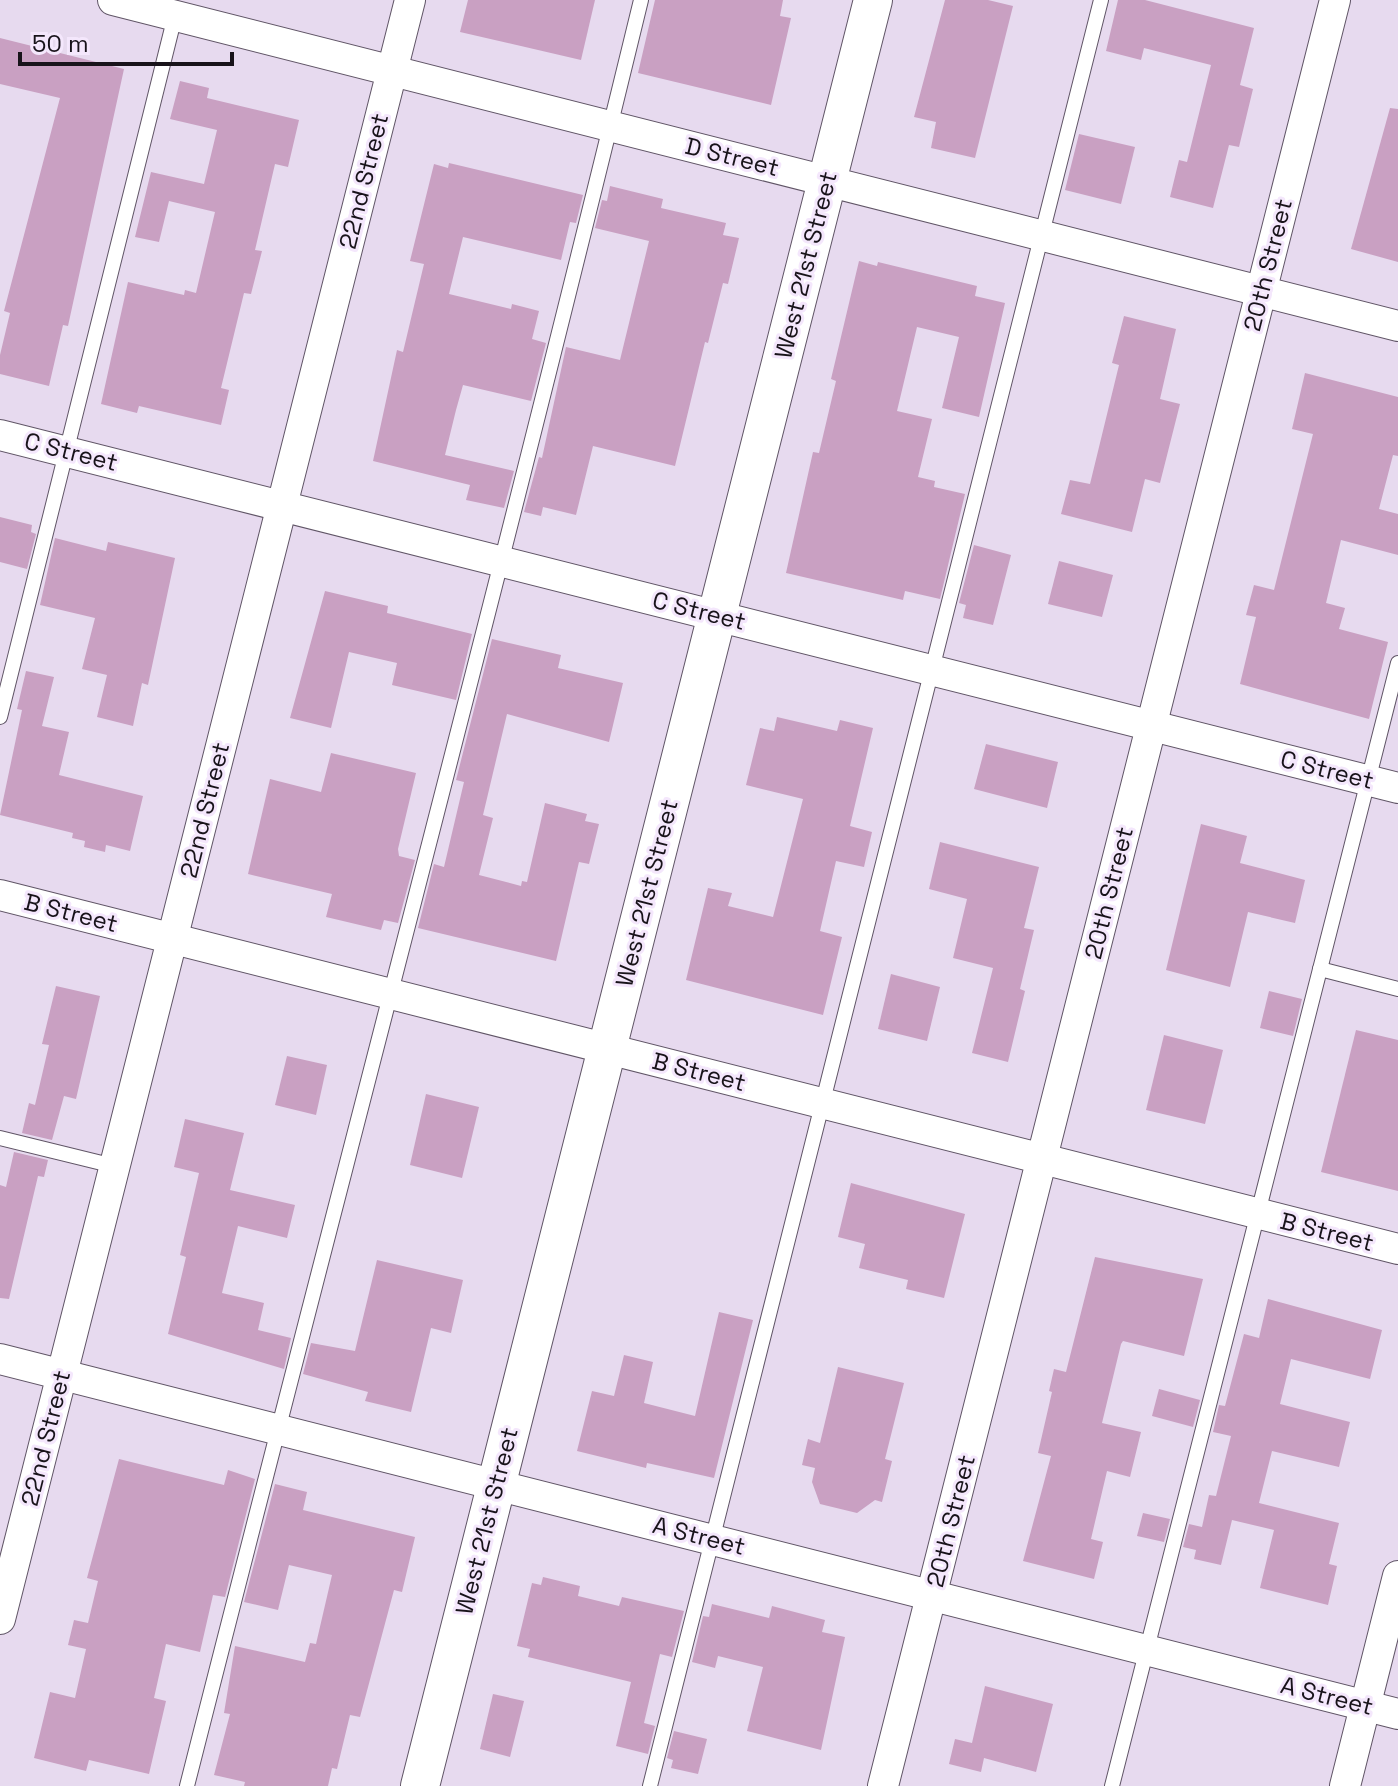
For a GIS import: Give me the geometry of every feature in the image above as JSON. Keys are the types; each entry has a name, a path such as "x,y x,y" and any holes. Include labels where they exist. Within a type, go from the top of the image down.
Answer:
{"street":[{"name":"D Street","path":"113,0 1398,326"},
{"name":"22nd Street","path":"2,1601 410,0"},
{"name":"West 21st Street","path":"420,1786 873,0"},
{"name":"20th Street","path":"883,1786 1335,0"},
{"name":"C Street","path":"0,435 1398,788"},
{"name":"B Street","path":"0,895 1398,1249"},
{"name":"A Street","path":"0,1359 1398,1714"},
{"path":"1345,1786 1398,1576"}],"lane":[{"path":"187,1786 387,993 502,561 641,0"},
{"path":"650,1786 825,1104 1101,0"},
{"path":"0,717 175,16"},
{"path":"1112,1786 1398,663"},
{"path":"1320,969 1398,989"},
{"path":"0,1138 114,1166"}],"building":[{"path":"468,0 595,0 581,60 460,32"},
{"path":"655,0 783,0 780,16 791,18 771,105 638,73"},
{"path":"945,0 988,0 1013,6 975,158 931,148 936,122 914,117"},
{"path":"1118,0 1145,0 1254,28 1240,85 1253,89 1239,147 1229,145 1213,208 1170,197 1179,160 1187,162 1211,65 1144,48 1141,60 1106,51"},
{"path":"0,38 124,69 68,326 63,325 49,386 0,374 0,355 10,313 4,311 60,98 0,84"},
{"path":"180,81 209,88 207,98 299,120 288,167 275,164 255,250 262,251 251,294 244,293 221,388 229,390 221,425 139,406 137,413 101,404 128,282 184,295 185,290 196,293 215,212 169,201 159,242 135,237 151,172 204,184 217,130 170,119"},
{"path":"1390,108 1398,109 1398,262 1351,249"},
{"path":"1079,134 1135,147 1121,204 1065,190"},
{"path":"449,163 583,195 576,223 570,222 561,260 463,237 449,294 511,309 512,304 539,311 532,339 546,343 531,401 463,385 456,410 445,455 514,471 504,508 466,500 470,485 373,461 397,350 403,352 424,264 410,261 434,164 448,168"},
{"path":"610,186 663,199 661,208 726,223 723,235 739,238 728,284 723,283 708,343 705,342 675,466 593,446 576,515 543,507 541,516 524,512 539,457 542,458 566,347 620,360 649,241 595,228 602,200 607,201"},
{"path":"859,261 877,266 878,262 977,286 975,296 1005,303 979,417 942,408 959,337 917,327 897,411 932,419 918,477 935,481 934,487 965,494 940,599 905,591 903,600 786,573 813,452 819,453 836,381 831,379"},
{"path":"1124,316 1176,329 1160,399 1180,404 1160,483 1145,479 1132,532 1061,514 1070,480 1090,484 1119,365 1112,363"},
{"path":"1305,373 1398,397 1398,456 1393,455 1379,509 1398,514 1398,555 1341,540 1326,603 1345,608 1339,629 1388,642 1369,719 1240,684 1256,617 1246,615 1254,585 1274,590 1313,434 1292,429"},
{"path":"0,517 32,525 31,532 36,534 27,569 0,562"},
{"path":"55,538 106,551 108,542 175,558 148,685 142,683 133,726 97,717 107,675 82,669 95,618 40,605"},
{"path":"974,545 1011,555 993,625 963,618 966,605 959,603"},
{"path":"1059,561 1113,575 1102,617 1048,604"},
{"path":"325,591 388,606 387,613 472,634 456,700 392,685 397,663 349,652 331,728 290,718"},
{"path":"492,639 561,655 558,668 623,683 609,742 507,714 483,815 493,818 479,875 521,886 522,881 527,882 545,803 587,814 585,821 599,824 589,864 579,862 556,961 418,928 434,864 444,867 464,782 456,780"},
{"path":"26,671 54,677 42,726 69,732 59,775 143,796 130,851 106,845 105,852 84,847 85,841 72,838 73,833 0,815 22,710 17,709"},
{"path":"777,717 837,731 840,720 873,728 850,826 872,832 864,867 836,861 820,931 842,937 823,1015 686,980 708,888 732,893 728,906 773,917 803,799 746,785 760,728 774,731"},
{"path":"986,744 1058,762 1047,808 974,789"},
{"path":"331,753 416,773 398,849 399,856 415,860 398,923 384,920 381,930 326,917 332,894 248,874 270,779 321,792"},
{"path":"1201,824 1247,836 1240,863 1305,880 1295,923 1248,912 1230,987 1166,970"},
{"path":"940,842 1039,867 1024,928 1034,930 1020,989 1025,991 1008,1062 972,1053 993,968 953,958 967,899 929,889"},
{"path":"891,974 940,987 927,1041 878,1029"},
{"path":"56,986 100,996 76,1099 64,1096 52,1140 22,1133 29,1103 35,1105 49,1045 42,1044"},
{"path":"1269,991 1302,999 1293,1036 1260,1028"},
{"path":"1356,1030 1398,1040 1398,1191 1321,1172"},
{"path":"1164,1035 1223,1050 1205,1124 1146,1110"},
{"path":"287,1056 327,1065 316,1115 275,1105"},
{"path":"426,1094 479,1107 462,1178 410,1165"},
{"path":"185,1119 244,1133 230,1190 295,1205 287,1238 238,1226 222,1293 264,1303 258,1330 291,1338 284,1369 168,1334 186,1257 180,1255 199,1173 174,1167"},
{"path":"14,1152 48,1160 44,1177 38,1176 9,1299 0,1298 0,1185 6,1187"},
{"path":"851,1183 965,1214 944,1298 906,1289 908,1280 859,1268 865,1244 838,1237"},
{"path":"1095,1257 1203,1279 1184,1356 1123,1341 1121,1344 1102,1423 1141,1432 1130,1477 1107,1471 1091,1539 1103,1542 1094,1579 1023,1561 1051,1456 1038,1453 1054,1369 1066,1372"},
{"path":"377,1260 463,1280 451,1333 431,1328 411,1412 365,1401 368,1392 303,1374 311,1343 355,1351"},
{"path":"1268,1299 1382,1330 1370,1379 1291,1359 1280,1404 1350,1422 1339,1467 1272,1451 1259,1503 1339,1523 1329,1564 1337,1566 1328,1605 1260,1588 1274,1530 1232,1520 1221,1565 1194,1559 1196,1550 1183,1547 1189,1524 1202,1527 1209,1495 1216,1496 1231,1436 1213,1432 1219,1405 1225,1406 1244,1334 1259,1338"},
{"path":"719,1312 753,1320 714,1478 647,1463 646,1468 577,1451 592,1391 614,1396 624,1355 653,1362 644,1403 695,1416"},
{"path":"838,1367 904,1383 885,1459 892,1461 882,1502 875,1500 857,1513 820,1504 812,1482 815,1468 802,1465 808,1439 820,1443"},
{"path":"1159,1389 1200,1400 1193,1427 1152,1416"},
{"path":"119,1459 224,1485 228,1470 255,1479 225,1597 213,1595 200,1652 166,1644 154,1698 166,1701 149,1774 89,1760 86,1771 34,1758 50,1692 75,1698 86,1649 68,1645 74,1620 88,1623 98,1581 87,1578"},
{"path":"275,1484 307,1492 303,1510 415,1537 402,1592 394,1590 360,1717 350,1715 337,1769 332,1768 328,1786 244,1786 245,1782 214,1775 230,1714 224,1713 235,1646 305,1662 310,1643 316,1644 332,1575 289,1565 278,1610 244,1602"},
{"path":"1143,1513 1170,1519 1164,1542 1137,1536"},
{"path":"543,1577 580,1586 578,1596 619,1606 622,1597 684,1611 672,1657 660,1654 644,1723 655,1726 648,1754 616,1746 631,1682 528,1657 530,1649 517,1646 532,1583 541,1585"},
{"path":"712,1604 769,1618 772,1606 825,1620 822,1632 845,1637 821,1750 747,1731 763,1667 718,1656 715,1668 692,1662 703,1616 709,1617"},
{"path":"985,1686 1053,1704 1036,1772 984,1758 981,1772 949,1764 955,1739 972,1743"},
{"path":"493,1694 524,1701 510,1757 480,1749"},
{"path":"674,1731 707,1739 698,1774 671,1768 673,1760 667,1758"}]}
